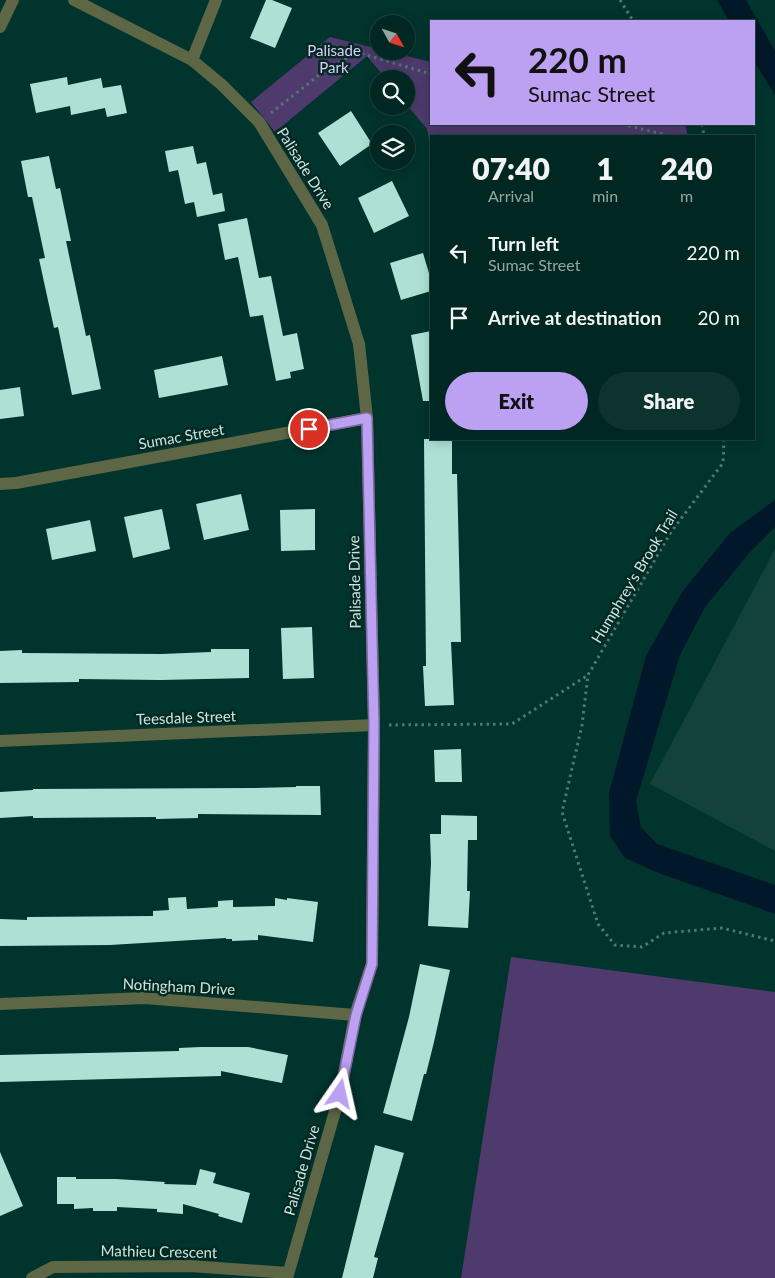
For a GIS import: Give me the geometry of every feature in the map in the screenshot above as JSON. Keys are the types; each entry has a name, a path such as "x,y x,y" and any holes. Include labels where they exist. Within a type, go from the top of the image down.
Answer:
{"street":[{"path":"0,27 13,0"},
{"name":"Palisade Drive","path":"74,0 192,60 222,85 259,122 322,225 359,344 367,418 374,725 372,964 356,1015 340,1094 288,1275"},
{"path":"192,60 216,0"},
{"name":"Sumac Street","path":"0,484 16,483 367,418"},
{"name":"Teesdale Street","path":"0,741 374,725"},
{"name":"Notingham Drive","path":"0,1004 145,998 356,1015"},
{"name":"Mathieu Crescent","path":"32,1278 53,1267 190,1266 288,1275"}],"path":[{"path":"620,0 632,20"},
{"path":"259,122 318,76 356,52 430,74"},
{"path":"626,125 666,135"},
{"name":"Humphrey's Brook Trail","path":"724,440 724,463 671,532 588,675 582,725 562,812 598,924 615,945 642,947 664,933 722,928 774,941"},
{"name":"Humphrey's Brook Trail","path":"374,725 512,724 588,675"}],"shaded area":[{"path":"717,0 746,0 775,51 775,95 755,63 755,20 728,20"},
{"path":"775,500 775,527 751,551 705,607 680,655 636,801 641,827 657,844 775,885 775,914 656,872 625,858 610,836 609,793 646,656 682,592 730,533"},
{"path":"775,549 775,851 650,784"}],"green space":[{"name":"Palisade Park","path":"330,37 370,47 370,60 367,56 275,132 251,102"},
{"name":"Palisade Park","path":"415,58 430,62 430,125 685,125 688,135 430,135 430,145 427,129 415,115 415,70 379,70 370,60 415,60"},
{"path":"511,957 775,992 775,1278 461,1278"}],"building":[{"path":"266,0 272,0 292,8 275,48 250,38"},
{"path":"67,77 68,85 101,78 103,88 121,85 127,113 107,117 105,108 71,115 70,106 36,113 30,84"},
{"path":"351,111 370,141 370,145 340,166 318,133"},
{"path":"193,146 197,164 206,162 213,195 222,193 225,211 197,217 194,202 185,204 178,170 169,172 165,151"},
{"path":"49,156 56,189 60,188 71,241 66,241 86,336 90,335 101,389 72,395 58,327 54,328 39,259 45,258 32,197 28,197 21,161"},
{"path":"392,181 409,216 374,233 358,198"},
{"path":"247,218 259,278 271,276 283,336 297,333 304,369 290,372 291,378 276,381 263,315 250,317 238,257 225,260 218,224"},
{"path":"423,253 430,277 430,291 401,300 390,263"},
{"path":"430,331 430,401 423,401 411,335"},
{"path":"222,356 228,385 159,398 154,370"},
{"path":"20,387 24,416 0,419 0,390"},
{"path":"424,439 452,440 452,474 457,474 461,642 451,642 454,705 425,706 423,666 426,666"},
{"path":"241,494 249,530 204,540 196,504"},
{"path":"162,509 170,549 133,558 124,517"},
{"path":"315,509 315,550 281,551 280,510"},
{"path":"90,520 96,551 52,560 46,529"},
{"path":"312,627 314,678 283,679 281,628"},
{"path":"211,649 249,649 249,678 79,679 79,682 0,683 0,651 22,650 22,653 161,654 211,652"},
{"path":"461,749 462,782 435,782 434,750"},
{"path":"320,786 321,815 198,814 198,818 156,819 156,817 33,818 33,816 0,818 0,792 33,789"},
{"path":"441,815 477,816 477,840 468,840 467,891 470,891 468,928 428,926 431,863 430,834 441,834"},
{"path":"186,897 187,909 218,907 218,901 233,900 233,907 275,906 275,898 318,902 313,942 258,935 258,940 232,941 232,939 226,938 110,945 0,946 0,919 27,920 27,917 153,916 153,911 169,910 168,898"},
{"path":"420,964 450,970 426,1074 424,1074 412,1121 383,1113 409,1017"},
{"path":"248,1047 288,1055 282,1083 221,1071 221,1076 0,1082 0,1055 179,1051 179,1048"},
{"path":"375,1145 404,1153 374,1257 378,1258 373,1278 342,1278"},
{"path":"0,1152 23,1206 0,1216"},
{"path":"200,1169 216,1173 213,1183 250,1193 242,1223 218,1216 219,1214 183,1204 183,1214 157,1212 157,1209 117,1207 117,1211 93,1211 93,1208 74,1209 74,1204 57,1204 57,1177 196,1185"}],"route":[{"path":"309,429 367,418 374,725 372,964 356,1015 340,1094"}]}
